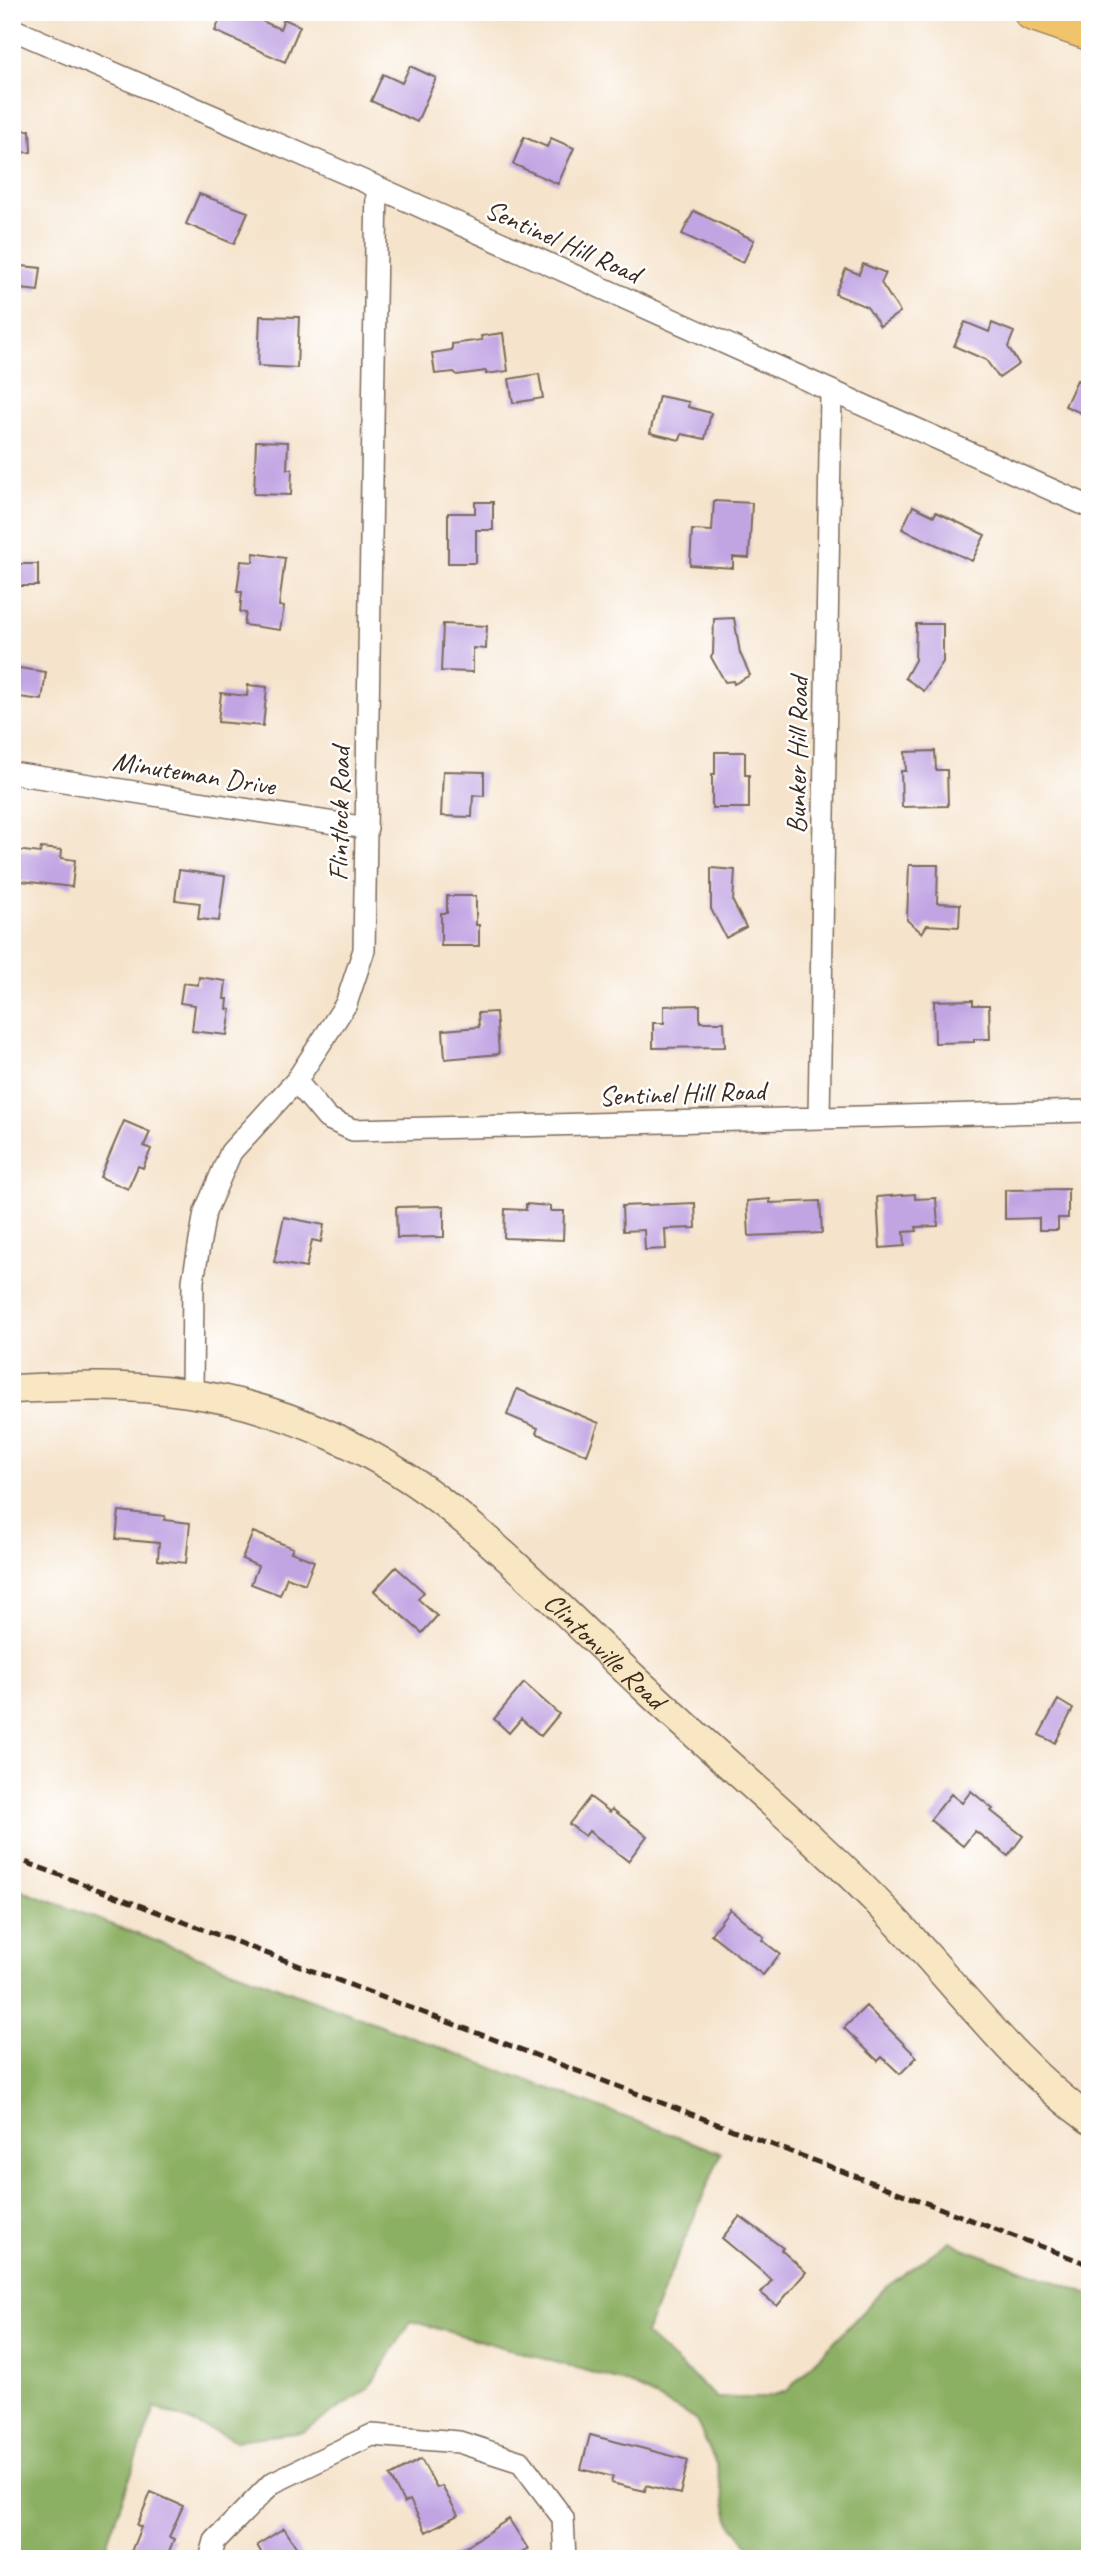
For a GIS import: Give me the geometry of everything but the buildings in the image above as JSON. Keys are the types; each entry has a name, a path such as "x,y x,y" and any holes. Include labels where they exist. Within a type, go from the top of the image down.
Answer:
{"highway":[{"path":"1032,12 1090,32"}],"street":[{"name":"Sentinel Hill Road","path":"12,29 377,187 1090,507"},
{"name":"Flintlock Road","path":"192,1393 193,1281 205,1212 231,1152 296,1081 346,1004 364,950 377,187"},
{"name":"Bunker Hill Road","path":"819,1118 831,393"},
{"name":"Minuteman Drive","path":"12,773 367,828"},
{"name":"Sentinel Hill Road","path":"296,1081 327,1118 353,1130 1090,1111"},
{"name":"Clintonville Road","path":"12,1389 117,1386 192,1393 260,1409 307,1425 364,1452 432,1495 824,1851 889,1914 1037,2076 1090,2120"},
{"path":"210,2559 215,2541 272,2483 372,2435 459,2442 521,2462 563,2518 565,2559"}],"green space":[{"path":"12,1887 721,2153 645,2334 717,2398 763,2398 787,2391 885,2288 950,2241 965,2249 1090,2294 1090,2559 764,2559 746,2543 729,2519 717,2466 695,2418 625,2382 411,2321 369,2388 303,2432 235,2440 155,2407 101,2559 12,2559"}],"railway":[{"path":"12,1857 1090,2265"}]}
